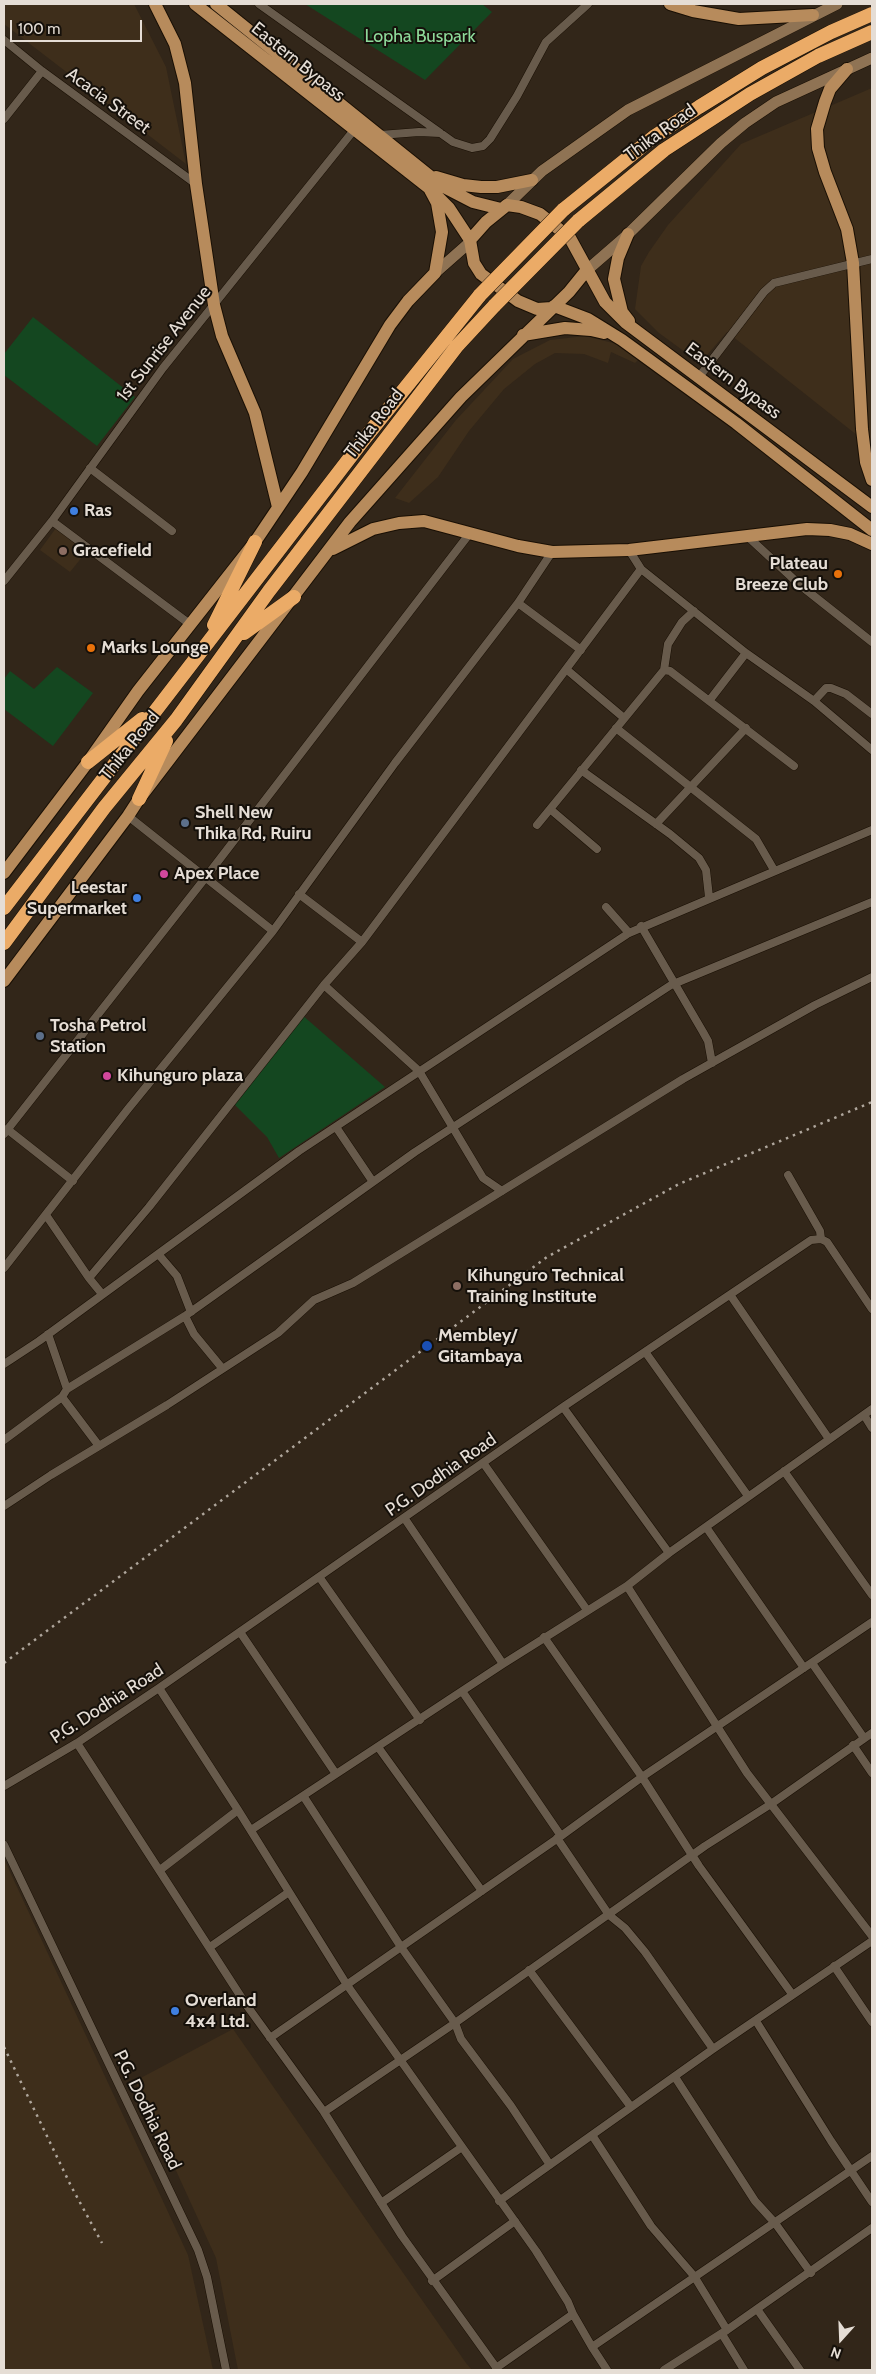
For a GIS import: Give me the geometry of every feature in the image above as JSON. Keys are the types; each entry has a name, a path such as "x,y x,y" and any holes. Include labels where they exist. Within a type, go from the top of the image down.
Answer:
{"highway":[{"name":"Thika Road","path":"4,908 365,438 480,295 563,210 655,136 779,59 830,32 872,14"},
{"name":"Thika Road","path":"4,943 104,808 176,720 269,591 458,346 527,270 578,221 664,150 742,99 818,56 872,32"},
{"path":"205,646 232,585 255,542"},
{"path":"236,639 294,597"},
{"path":"88,762 159,706"},
{"path":"139,799 176,720"}],"main road":[{"path":"155,4 175,44 185,83 196,184 214,305 222,336 255,413 278,506"},
{"name":"Eastern Bypass","path":"195,4 280,68 354,130 430,188 449,208 469,242"},
{"name":"Eastern Bypass","path":"216,4 426,174 461,197 504,207"},
{"path":"670,4 693,11 739,19 813,15"},
{"path":"553,307 544,310 529,307 481,274 474,263 469,242 532,180 576,145 628,110 837,4"},
{"path":"4,981 139,799 350,522 425,436 523,335 553,307 586,271 628,234 670,191 745,123 776,102 872,58"},
{"path":"847,69 830,89 824,102 818,129 818,148 847,229 854,263 862,429 866,462 872,480"},
{"path":"426,174 463,185 481,187 497,187 532,180"},
{"path":"430,188 437,202 442,232 435,273"},
{"path":"504,207 521,207 540,214 570,238 586,271"},
{"path":"628,234 615,267 615,286 622,312 637,331"},
{"name":"Thika Road","path":"4,873 88,762 138,691 192,625 255,542 302,472 390,325 408,301 469,242"},
{"name":"Eastern Bypass","path":"586,271 591,275 605,302 615,313 872,507"},
{"name":"Eastern Bypass","path":"553,307 588,319 617,337 709,403 872,530"},
{"path":"523,335 578,328 617,337"},
{"path":"329,551 361,533 399,523 424,522 518,546 552,552 629,550 807,529 830,530 850,534 872,544"}],"street":[{"path":"259,4 440,133 453,142 467,148 476,148 487,143 517,96 546,42 588,4"},
{"name":"Acacia Street","path":"4,40 42,71 196,184"},
{"path":"4,119 42,71"},
{"name":"1st Sunrise Avenue","path":"4,581 52,521 162,368 354,130"},
{"path":"380,135 418,132 440,133"},
{"path":"699,377 764,292 774,283 872,259"},
{"path":"90,468 172,531"},
{"path":"52,521 192,625"},
{"path":"72,1181 6,1132 206,877 470,533"},
{"path":"746,535 800,585 872,642"},
{"path":"629,550 641,570 746,653 814,701 872,750"},
{"path":"4,1268 188,1034 273,931 395,763 518,603 552,552"},
{"path":"89,1278 148,1207 324,985 362,942 641,570"},
{"path":"518,603 580,650"},
{"path":"537,825 664,670 668,644 682,622 694,611"},
{"path":"709,701 746,653"},
{"path":"566,670 624,718"},
{"path":"664,670 670,671 794,766"},
{"path":"814,701 826,688 831,688 846,694 872,714"},
{"path":"616,728 756,839 763,848 774,870"},
{"path":"656,824 746,728"},
{"path":"581,770 656,824 699,858 706,870 709,898"},
{"path":"550,809 597,849"},
{"path":"128,816 273,931"},
{"path":"4,1364 159,1255 250,1185 629,932 872,830"},
{"path":"299,894 362,942"},
{"path":"4,1440 62,1397 67,1389 188,1314 452,1128 674,984 872,902"},
{"path":"606,907 629,932"},
{"path":"641,926 708,1041 712,1063"},
{"path":"4,1506 167,1405 278,1332 314,1300 353,1283 633,1108 815,1005 872,977"},
{"path":"324,985 419,1071 483,1178 502,1191"},
{"path":"336,1127 373,1182"},
{"path":"788,1174 820,1231 820,1239 827,1242 872,1309"},
{"path":"46,1215 102,1294"},
{"name":"P.G. Dodhia Road","path":"4,1786 77,1743 320,1578 563,1407 731,1296 811,1240 820,1239"},
{"path":"159,1255 177,1276 194,1334 222,1368"},
{"path":"731,1296 829,1439"},
{"path":"48,1334 67,1389"},
{"path":"646,1353 748,1496"},
{"path":"62,1397 98,1446"},
{"path":"563,1407 668,1554"},
{"path":"251,1830 304,1797 503,1664 627,1586 748,1496 872,1409"},
{"path":"864,1415 872,1428"},
{"path":"484,1464 587,1610"},
{"path":"784,1471 872,1595"},
{"path":"405,1519 503,1664"},
{"path":"706,1527 804,1668"},
{"path":"320,1578 420,1720"},
{"path":"627,1586 747,1773 872,1936"},
{"path":"270,2038 642,1777 872,1622"},
{"path":"240,1632 336,1774"},
{"path":"544,1638 642,1777 693,1855 792,1994"},
{"path":"812,1664 864,1738"},
{"path":"159,1688 251,1830 347,1985 561,2288 573,2314 607,2370"},
{"path":"462,1691 610,1915 625,1928 645,1952 713,2049"},
{"path":"324,2112 872,1733"},
{"path":"77,1743 270,2038 324,2112 432,2281 497,2369 573,2314"},
{"path":"853,1746 872,1774"},
{"path":"378,1747 482,1891"},
{"path":"304,1797 402,1947 455,2023 461,2039 511,2106 550,2165"},
{"path":"160,1870 238,1810"},
{"name":"P.G. Dodhia Road","path":"4,1845 198,2250 211,2296 226,2370"},
{"path":"210,1947 289,1892"},
{"path":"499,2201 713,2049 872,1941"},
{"path":"834,1966 872,2022"},
{"path":"529,1970 632,2107"},
{"path":"756,2021 872,2202"},
{"path":"674,2078 756,2201 811,2273"},
{"path":"592,2135 651,2226 694,2276 744,2370"},
{"path":"381,2203 462,2147"},
{"path":"592,2347 872,2156"},
{"path":"432,2281 514,2221"},
{"path":"664,2370 811,2273 872,2228"},
{"path":"758,2309 800,2370"}],"shaded area":[{"path":"4,4 134,4 166,67 186,164 4,24"},
{"path":"872,88 872,447 727,332 700,363 659,333 635,309 641,266 649,252 668,225 741,144"},
{"path":"585,336 625,346 666,374 663,378 638,360 635,363 611,352 608,363 584,354 555,353 535,364 504,389 469,431 438,477 409,503 395,498 456,420 513,359 550,340"},
{"name":"Gracefield","path":"56,528 87,551 70,572 40,550"},
{"path":"4,1859 188,2255 213,2370 4,2370"},
{"path":"233,2029 472,2370 238,2370 216,2258 135,2081"}],"green space":[{"name":"Lopha Buspark","path":"305,4 482,4 492,12 425,80"},
{"path":"33,317 135,397 97,446 4,375 4,354"},
{"path":"57,667 93,693 53,746 4,709 4,679 10,671 34,689"},
{"path":"301,1014 385,1087 279,1158 267,1137 231,1101"}],"railway":[{"path":"4,1663 547,1257 679,1184 872,1102"},
{"path":"4,2047 71,2186 102,2243"}],"place":[{"name":"Ras","path":"74,511"},
{"name":"Gracefield","path":"63,551"},
{"name":"Plateau Breeze Club","path":"838,574"},
{"name":"Marks Lounge","path":"91,648"},
{"name":"Shell New Thika Rd, Ruiru","path":"185,823"},
{"name":"Apex Place","path":"164,874"},
{"name":"Leestar Supermarket","path":"137,898"},
{"name":"Tosha Petrol Station","path":"40,1036"},
{"name":"Kihunguro plaza","path":"107,1076"},
{"name":"Kihunguro Technical Training Institute","path":"457,1286"},
{"name":"Membley/ Gitambaya","path":"427,1346"},
{"name":"Overland 4x4 Ltd.","path":"175,2011"}]}
